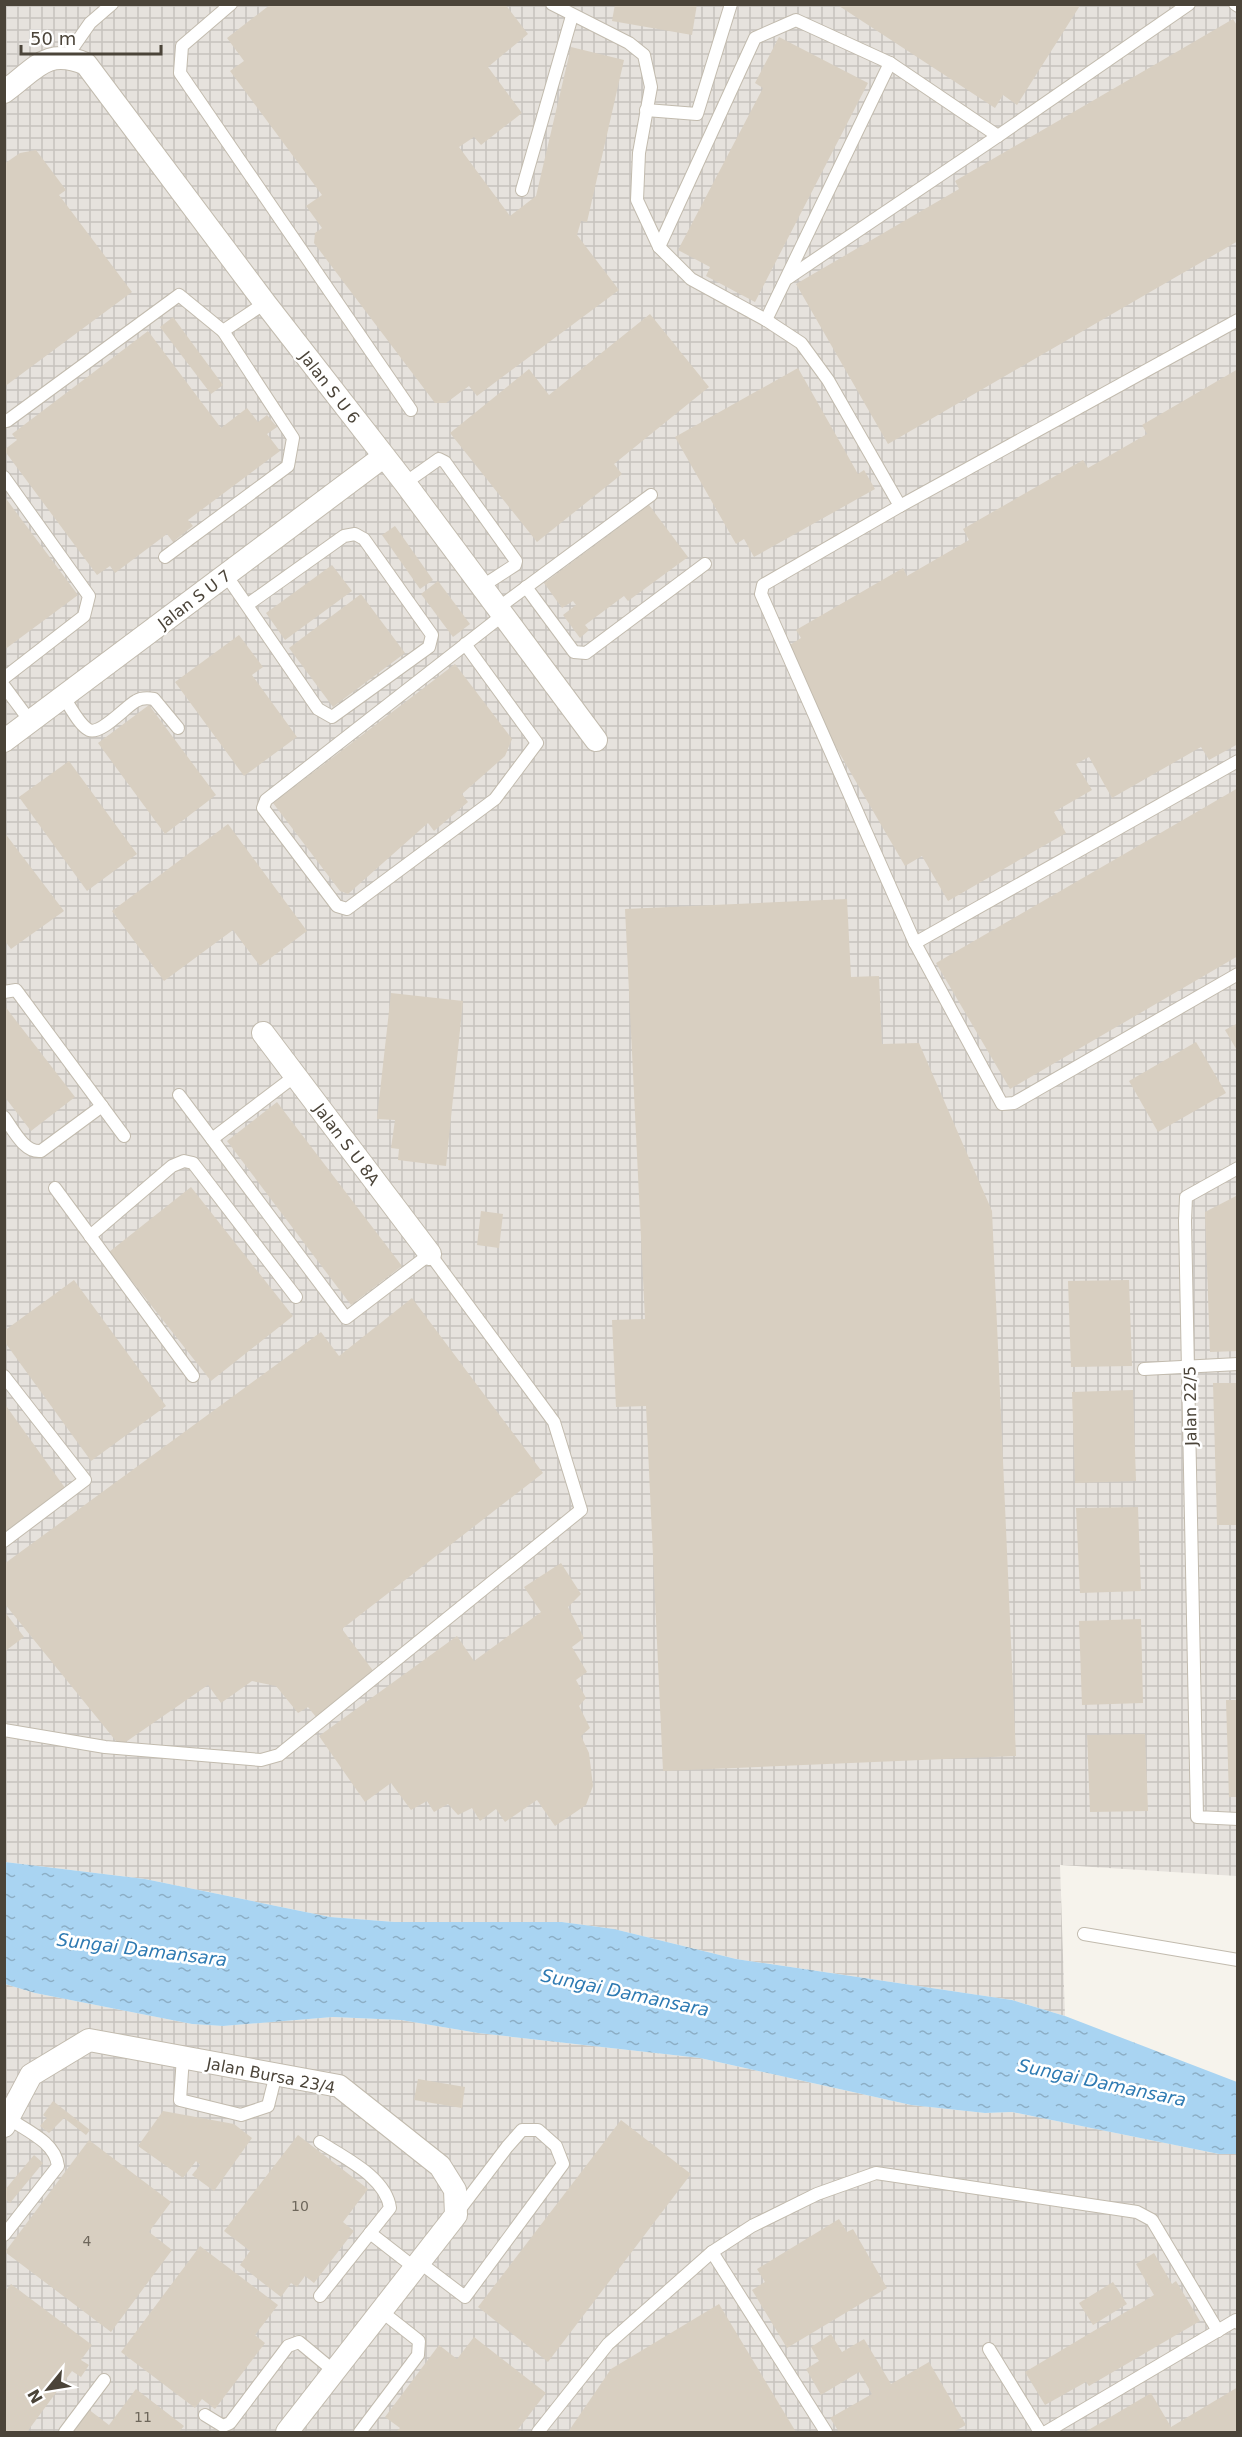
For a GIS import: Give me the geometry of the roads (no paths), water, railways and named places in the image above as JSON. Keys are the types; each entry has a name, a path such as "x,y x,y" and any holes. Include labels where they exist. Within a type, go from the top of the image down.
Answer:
{"street":[{"path":"4,92 59,57"},
{"name":"Jalan S U 6","path":"59,57 86,64 265,303 405,483 596,740"},
{"name":"Jalan S U 7","path":"4,741 383,457"},
{"name":"Jalan S U 8A","path":"263,1033 430,1254"},
{"name":"Jalan Bursa 23/4","path":"6,2122 31,2075 88,2040 339,2086 440,2166 455,2190 456,2215"},
{"path":"287,2433 456,2215"}],"lane":[{"path":"59,57 90,22 112,4"},
{"path":"231,4 182,46 180,73 411,410"},
{"path":"552,4 629,43 644,56 651,87 639,153 637,200 659,247 691,279 801,343 828,380 900,506"},
{"path":"697,114 731,4"},
{"path":"787,278 1189,4"},
{"path":"522,190 572,16"},
{"path":"659,247 755,38 796,20 890,63 998,136"},
{"path":"766,321 890,63"},
{"path":"646,110 697,114 718,120"},
{"path":"6,421 179,295 223,331 293,438 288,466 165,557"},
{"path":"223,331 265,303"},
{"path":"1238,320 900,506 763,585 760,589 915,943 1002,1104 1014,1104 1238,974"},
{"path":"405,483 439,459 445,462 452,471 516,561 515,566 481,587"},
{"path":"4,477 89,596 84,616 4,678"},
{"path":"465,644 537,743 495,799 348,909 337,906 263,808 266,800 465,644 526,587 651,495"},
{"path":"226,575 318,709 332,717 429,647 432,635 364,538 355,534 345,536 247,605"},
{"path":"526,587 574,652 586,653 705,564"},
{"path":"4,686 30,721"},
{"path":"63,696 87,729 94,731 136,701 144,698 154,699 178,728"},
{"path":"915,943 1238,761"},
{"path":"4,992 16,990 124,1136"},
{"path":"212,1139 295,1076"},
{"path":"4,1730 105,1747 261,1760 279,1755 581,1510 554,1422 430,1254 346,1318 179,1095"},
{"path":"4,1118 26,1146 34,1151 41,1150 102,1106"},
{"path":"90,1236 172,1166 184,1161 193,1164 296,1297"},
{"name":"Jalan 22/5","path":"1238,1168 1186,1197 1197,1818 1238,1819"},
{"path":"55,1188 193,1377"},
{"path":"1144,1369 1238,1364"},
{"path":"4,1376 85,1480 4,1541"},
{"path":"1084,1934 1238,1960"},
{"path":"183,2057 180,2100 241,2115 268,2106 276,2074"},
{"path":"4,2235 58,2166 57,2157 49,2145 6,2122"},
{"path":"370,2233 465,2297 563,2164 556,2146 538,2130 522,2130 456,2215"},
{"path":"320,2142 378,2182 389,2197 390,2208 320,2296"},
{"path":"538,2433 608,2344 711,2252 752,2226 817,2194 876,2173 1137,2212 1152,2220 1218,2331"},
{"path":"711,2252 826,2433"},
{"path":"360,2433 418,2355 419,2341 381,2311"},
{"path":"1046,2433 1236,2320 1238,2323"},
{"path":"205,2415 223,2426 230,2423 288,2346 299,2342 334,2371"},
{"path":"989,2349 1040,2433"},
{"path":"65,2433 104,2380"}],"water":[{"name":"Sungai Damansara","path":"5,1862 145,1879 330,1917 395,1922 562,1922 614,1929 736,1959 1012,2000 1065,2016 1237,2082 1237,2154 1219,2154 1012,2112 985,2113 911,2105 700,2058 478,2033 401,2020 333,2017 223,2026 192,2024 35,1993 5,1984"}]}
